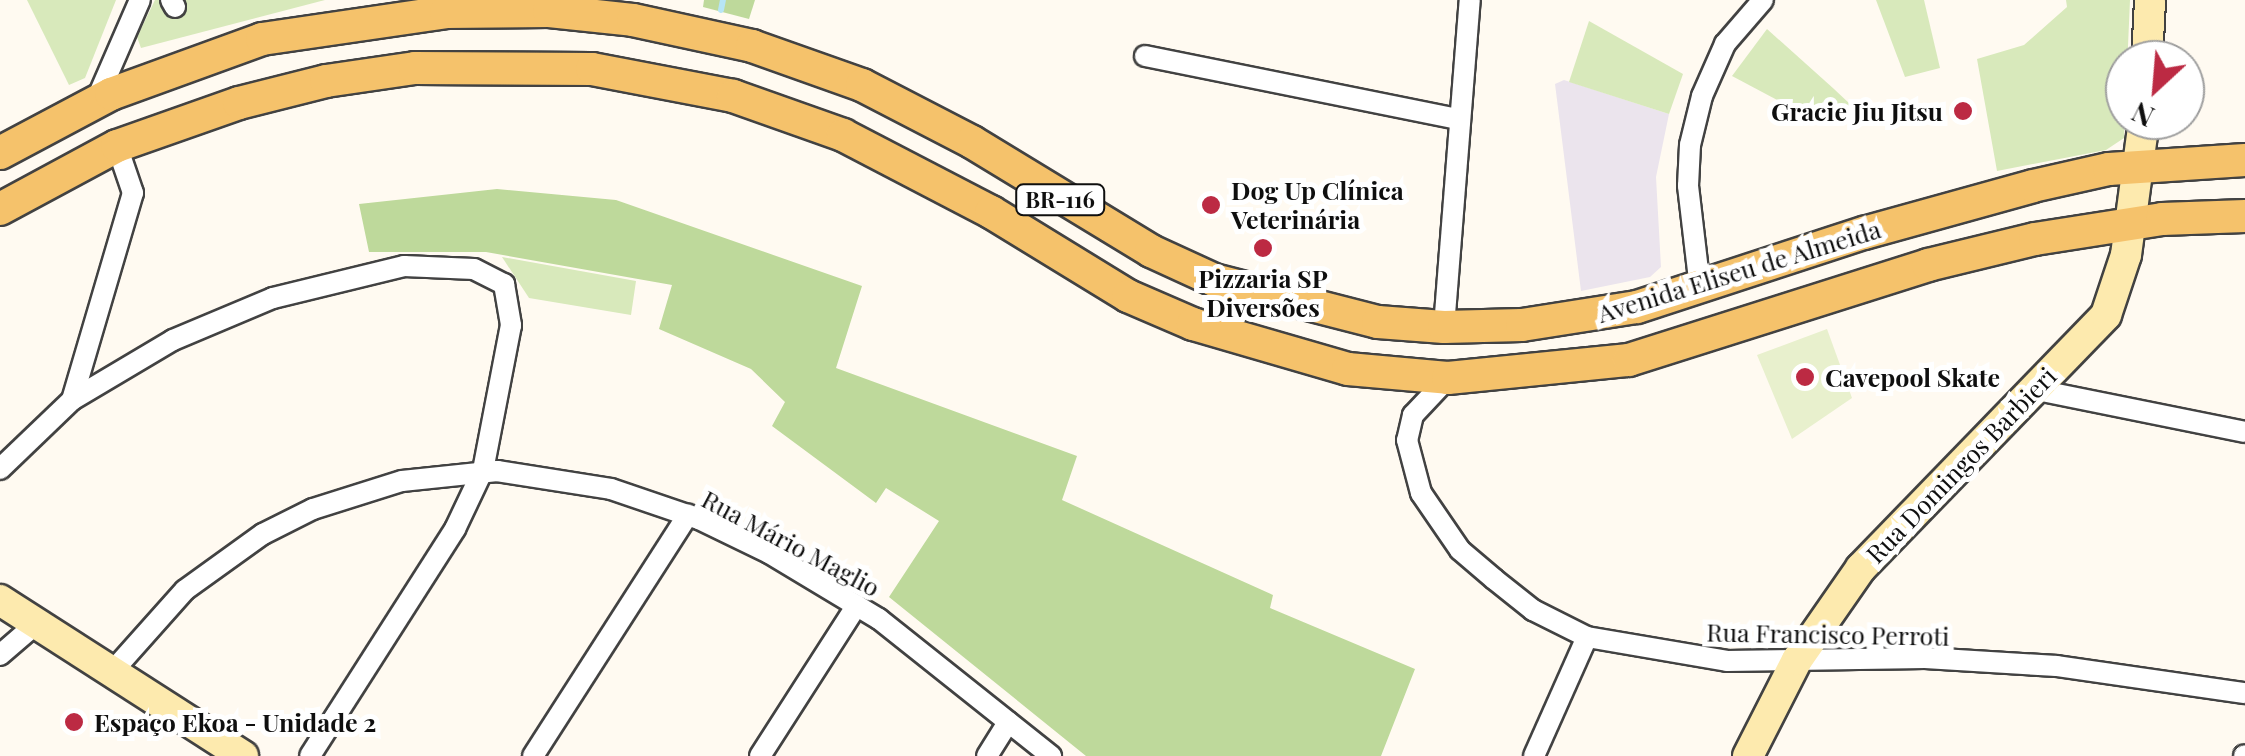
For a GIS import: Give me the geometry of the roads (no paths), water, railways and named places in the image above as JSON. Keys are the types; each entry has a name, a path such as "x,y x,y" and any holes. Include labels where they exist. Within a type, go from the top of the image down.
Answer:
{"main road":[{"path":"2148,40 2150,0"},
{"name":"Avenida Eliseu de Almeida","path":"0,153 96,101 262,39 345,22 549,10 633,20 752,46 862,84 972,142 1151,252 1214,280 1360,318 1444,326 1585,318 1700,288 1915,218 2141,166 2245,160"},
{"name":"Avenida Eliseu de Almeida","path":"0,209 117,146 239,102 326,81 416,68 592,69 733,96 844,135 992,212 1128,296 1193,324 1348,369 1448,378 1629,360 1982,250 2132,223 2245,216"},
{"name":"Rua Domingos Barbieri","path":"1748,756 1797,660 1885,541 2106,314 2132,223 2143,140"},
{"path":"0,600 242,756"}],"street":[{"path":"96,101 140,0"},
{"path":"1444,326 1470,0"},
{"path":"1700,288 1688,202 1690,145 1702,96 1725,44 1763,0"},
{"path":"1144,56 1458,120"},
{"path":"72,400 132,193 117,146"},
{"path":"0,469 72,400 173,340 318,283 404,266 474,269 504,284 511,302 483,470 455,529 310,756"},
{"name":"Rua Francisco Perroti","path":"1448,378 1412,415 1407,440 1421,493 1460,550 1494,580 1534,610 1587,637 1668,656 1924,658 2057,666 2245,692"},
{"path":"2032,389 2245,432"},
{"name":"Rua Mário Maglio","path":"111,673 185,590 263,534 350,494 483,470 611,489 688,515 857,606 1051,756"},
{"path":"533,756 688,515"},
{"path":"760,756 857,606"},
{"path":"0,656 36,624"},
{"path":"1534,756 1587,637"},
{"path":"987,756 1008,722"}],"waterway":[{"path":"721,10 723,0"}],"place":[{"name":"Gracie Jiu Jitsu","path":"1963,111"},
{"name":"Dog Up Clínica Veterinária","path":"1211,205"},
{"name":"Pizzaria SP Diversões","path":"1263,248"},
{"name":"Cavepool Skate","path":"1805,377"},
{"name":"Espaço Ekoa - Unidade 2","path":"74,722"}]}
